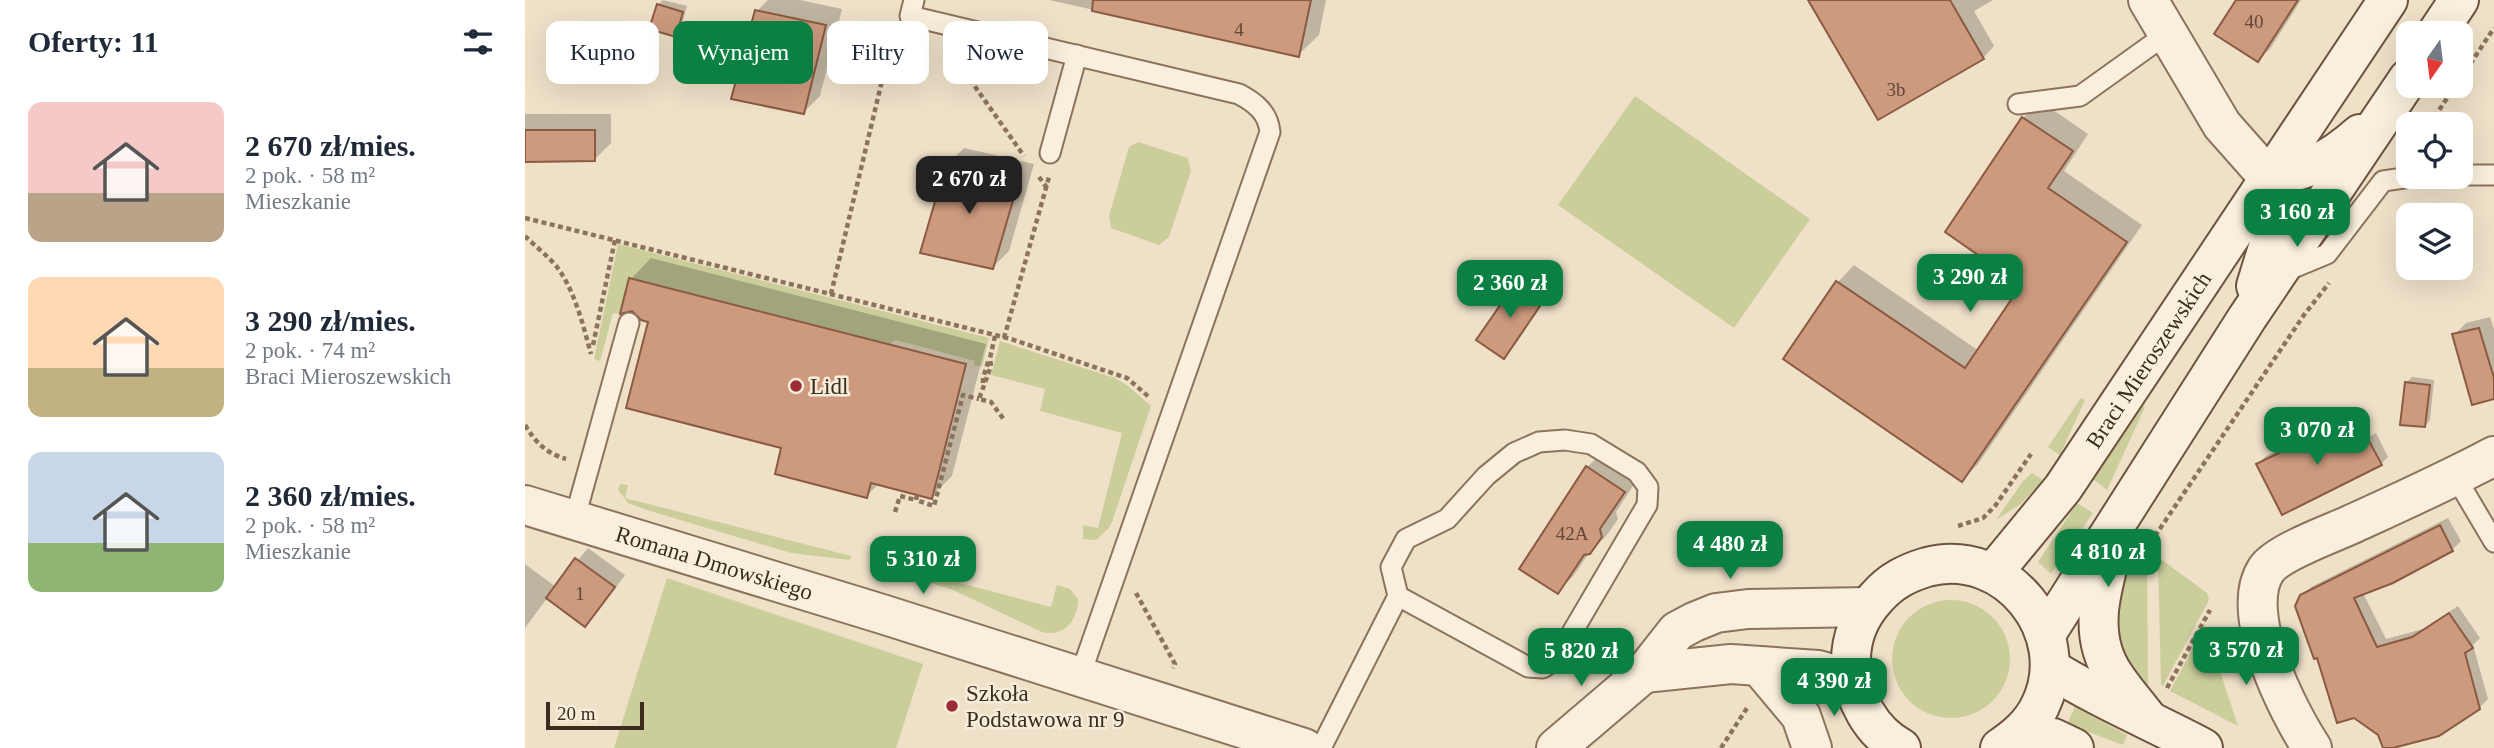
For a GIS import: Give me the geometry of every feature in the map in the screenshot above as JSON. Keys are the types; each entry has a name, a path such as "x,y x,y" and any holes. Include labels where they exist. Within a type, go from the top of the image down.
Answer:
{"street":[{"path":"2148,0 2222,125 2269,178 2275,205 2267,247 2247,318"},
{"name":"Braci Mieroszewskich","path":"1993,573 2025,538 2063,488 2388,0"},
{"path":"2445,21 2459,0"},
{"path":"2269,178 2309,169 2339,152 2396,96"},
{"path":"2008,742 2040,706 2048,651 2121,514 2275,275 2396,97"},
{"path":"2312,748 2297,725 2271,670 2256,597 2266,569 2299,547 2494,456"},
{"name":"Romana Dmowskiego","path":"525,505 1304,748"},
{"path":"2121,514 2101,594 2098,631 2111,670 2156,705 2203,748"},
{"path":"1881,741 1861,705 1853,680 1853,642 1868,607 1887,586 1911,572 1938,564 1966,565 1993,573 2011,584 2026,598 2038,615 2048,651 2077,685 2156,705"},
{"path":"1556,748 1644,673 1677,631 1716,613 1748,609 1868,607"},
{"path":"1644,673 1731,664 1801,716 1812,748"},
{"path":"1755,683 1818,670 1853,680"},
{"path":"2008,742 2053,738 2074,748"}],"lane":[{"path":"912,8 943,21"},
{"path":"2018,104 2080,96 2168,33"},
{"path":"1048,48 1239,94 1253,101 1262,111 1269,121 1270,132 1080,676"},
{"path":"1050,153 1077,55"},
{"path":"2473,175 2494,175"},
{"path":"2275,275 2327,254 2383,181 2396,179"},
{"path":"574,521 629,323"},
{"path":"1321,748 1398,596 1391,567 1406,539 1447,519 1486,477 1514,453 1539,442 1565,440 1591,444 1637,472 1648,487 1647,505 1557,657 1543,668 1528,667 1398,596"},
{"path":"2455,476 2494,542"}],"path":[{"path":"831,294 892,40 912,8"},
{"path":"2473,60 2494,28"},
{"path":"973,84 1031,166"},
{"path":"1004,338 1047,188 1052,167 1050,153"},
{"path":"1039,177 1047,188"},
{"path":"525,218 1004,338 1127,378 1158,404"},
{"path":"525,236 556,266 564,279 577,308 591,354"},
{"path":"2155,536 2304,315 2334,277"},
{"path":"979,399 983,384 988,379 995,336"},
{"path":"895,512 900,496 917,498 934,506 963,395 991,402 1005,421"},
{"path":"525,425 533,438 547,451 589,464"},
{"path":"880,574 888,540"},
{"path":"1119,564 1175,664 1172,672"},
{"path":"2156,705 2210,610"},
{"path":"1720,748 1746,710 1755,683"}],"green space":[{"path":"1635,96 1810,219 1734,328 1558,205"},
{"path":"1138,142 1188,158 1191,171 1169,237 1159,245 1111,228 1109,216 1129,147"},
{"path":"618,244 989,338 982,367 974,365 975,361 896,340 890,344 630,278 620,314 613,313 600,361 594,359"},
{"path":"1000,341 1115,378 1151,406 1112,522 1096,540 1083,539 1083,525 1098,528 1122,433 1040,411 1045,389 991,375"},
{"path":"2081,398 2085,400 2060,455 2048,447"},
{"path":"2143,406 2145,407 2107,490 2093,479"},
{"path":"2032,473 2043,480 2021,504 1996,520 2023,481"},
{"path":"620,484 628,485 625,498 851,556 850,560 791,553 647,510 628,503 618,490"},
{"path":"2077,503 2093,513 2051,574 2038,562"},
{"path":"895,541 902,543 896,566 1051,607 1057,585 1070,589 1078,599 1075,614 1063,630 1042,632 953,590 888,569"},
{"path":"2142,544 2147,549 2148,690 2129,670 2114,634 2125,570"},
{"path":"2162,560 2207,593 2209,600 2163,686 2158,562"},
{"path":"667,578 923,664 896,748 614,748"},
{"path":"1951,600 1974,604 1993,617 2006,636 2010,659 2006,682 1993,701 1974,714 1951,718 1928,714 1909,701 1896,682 1892,659 1896,636 1909,617 1928,604"},
{"path":"2205,625 2238,726 2170,691"},
{"path":"2075,707 2127,735 2123,745 2067,724"}],"building":[{"path":"1093,0 1311,0 1299,57 1092,11"},
{"path":"1808,0 1950,0 1984,59 1878,120"},
{"path":"2236,0 2298,0 2258,62 2214,34"},
{"path":"657,4 683,12 680,21 673,21 673,36 659,32 659,21 652,21"},
{"path":"755,10 807,21 752,21"},
{"path":"813,22 826,25 813,78"},
{"path":"735,84 811,84 804,114 731,99"},
{"path":"2022,117 2073,151 2048,188 2127,242 1962,482 1783,359 1836,281 1965,368 2021,285 1945,232"},
{"path":"525,130 595,130 595,161 525,162"},
{"path":"946,164 1019,180 993,269 920,253"},
{"name":"Lidl","path":"629,278 966,364 932,499 871,483 867,498 775,474 781,448 626,408 648,322 641,320 632,311 620,314"},
{"path":"1517,281 1544,300 1504,359 1476,340"},
{"path":"2479,328 2494,378 2494,399 2472,405 2452,334"},
{"path":"2405,382 2430,385 2425,427 2400,425"},
{"path":"2347,420 2359,444 2368,439 2382,465 2282,515 2256,464"},
{"path":"1586,466 1625,492 1600,529 1602,537 1590,554 1584,555 1558,594 1519,569"},
{"path":"2440,525 2453,551 2393,583 2354,598 2377,647 2412,637 2449,613 2473,648 2465,653 2480,709 2439,736 2383,748 2378,735 2354,718 2337,723 2317,658 2314,659 2295,606 2300,595"},
{"path":"575,558 615,587 585,627 546,598"}],"place":[{"name":"Lidl","path":"796,386"},
{"name":"Szkoła Podstawowa nr 9","path":"952,706"}]}
